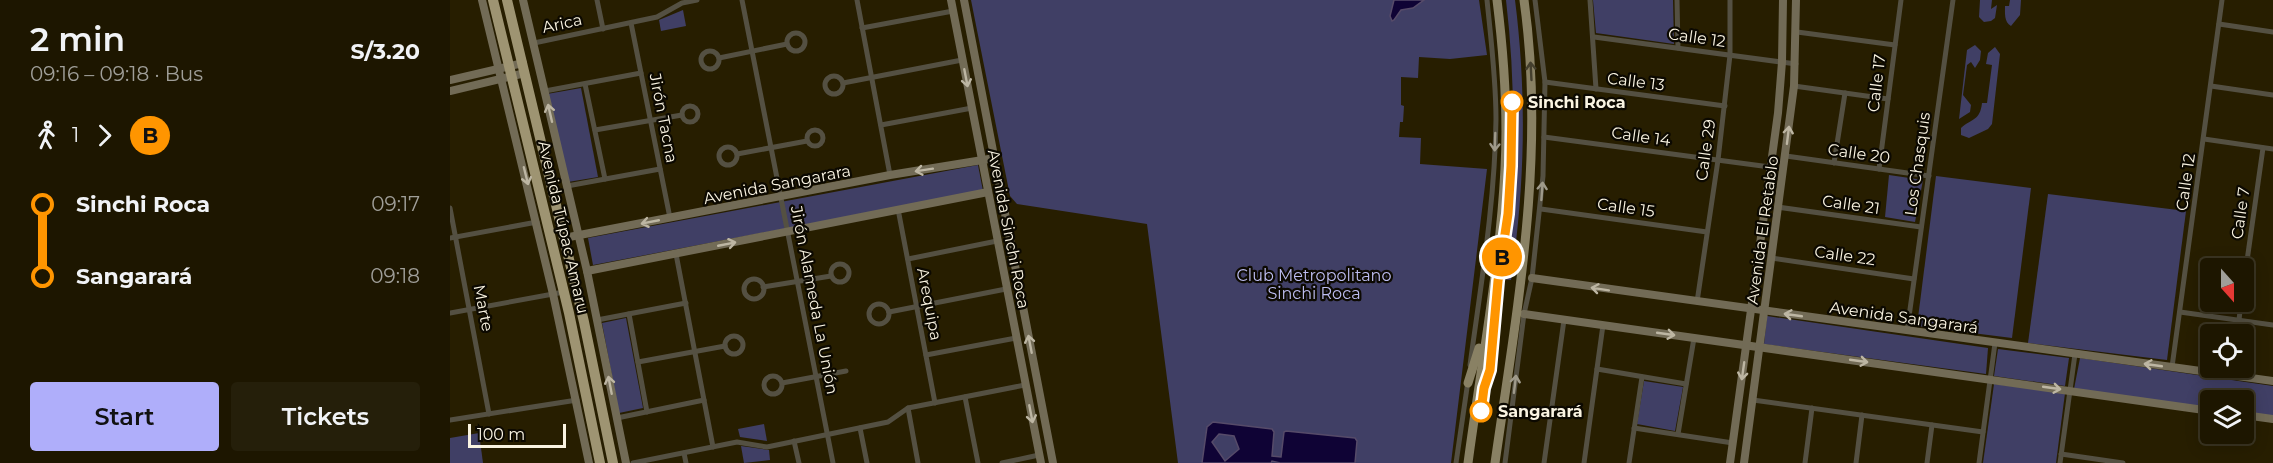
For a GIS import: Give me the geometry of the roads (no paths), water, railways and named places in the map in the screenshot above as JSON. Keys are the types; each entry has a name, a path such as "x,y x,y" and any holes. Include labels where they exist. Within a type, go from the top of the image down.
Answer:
{"highway":[{"name":"Avenida Túpac Amaru","path":"493,0 506,73 600,463"},
{"name":"Avenida Túpac Amaru","path":"507,0 564,238 613,463"}],"main road":[{"path":"1468,463 1499,236 1505,170 1505,85 1497,0"},
{"path":"1495,463 1531,190 1532,71 1524,0"},
{"path":"1468,383 1486,335"}],"street":[{"name":"Avenida Túpac Amaru","path":"482,0 506,73 537,222 559,293 589,463"},
{"name":"Avenida Túpac Amaru","path":"523,0 587,271 626,463"},
{"path":"597,0 603,29"},
{"name":"Arica","path":"534,43 657,17 682,3 698,0"},
{"name":"Jirón Alameda La Unión","path":"742,0 833,463"},
{"path":"857,0 890,176"},
{"name":"Avenida Sinchi Roca","path":"951,0 1040,459"},
{"name":"Avenida Sinchi Roca","path":"964,0 1053,463"},
{"path":"1456,463 1487,242 1494,169 1496,117 1487,0"},
{"path":"1505,463 1524,315 1532,278 1541,209 1545,82 1535,0"},
{"path":"1590,0 1596,89"},
{"path":"1677,0 1678,48"},
{"name":"Calle 29","path":"1697,302 1725,106 1730,55 1730,0"},
{"name":"Avenida El Retablo","path":"1730,463 1770,167 1782,62 1783,0"},
{"name":"Avenida El Retablo","path":"1744,463 1794,86 1796,0"},
{"name":"Calle 17","path":"1879,169 1901,0"},
{"name":"Los Chasquis","path":"1907,331 1951,0"},
{"name":"Calle 12","path":"2172,368 2222,0"},
{"path":"862,28 953,11"},
{"name":"Jirón Tacna","path":"631,23 670,219"},
{"path":"2219,24 2273,32"},
{"path":"1797,32 1895,45"},
{"name":"Calle 12","path":"1594,37 1796,64"},
{"path":"719,58 787,44"},
{"path":"843,83 962,60"},
{"path":"450,91 524,68"},
{"path":"450,80 506,73"},
{"path":"545,91 641,73"},
{"name":"Calle 13","path":"1545,82 1725,106"},
{"path":"585,84 605,179"},
{"path":"1794,86 1888,99"},
{"path":"2211,86 2273,95"},
{"path":"1834,163 1845,93"},
{"path":"881,125 972,108"},
{"path":"595,130 682,115"},
{"name":"Calle 14","path":"1544,137 1770,167"},
{"path":"2204,139 2273,149"},
{"path":"737,154 807,141"},
{"name":"Calle 7","path":"2247,258 2263,147"},
{"name":"Calle 20","path":"1786,156 1929,176"},
{"name":"Avenida Sangarara","path":"564,238 994,158"},
{"path":"567,186 660,169"},
{"path":"587,271 988,192"},
{"name":"Calle 21","path":"1778,207 1921,227"},
{"name":"Marte","path":"450,208 453,237 471,309 489,414"},
{"name":"Arequipa","path":"898,209 935,403"},
{"name":"Calle 15","path":"1541,209 1707,232"},
{"path":"992,215 1005,212"},
{"path":"453,237 537,222"},
{"path":"908,259 997,241"},
{"path":"676,254 713,447"},
{"name":"Calle 22","path":"1771,258 1914,279"},
{"path":"763,287 831,276"},
{"name":"Avenida Sangarará","path":"1532,278 1765,312 2273,380"},
{"path":"889,312 1006,289"},
{"path":"450,313 559,293"},
{"path":"597,320 686,303"},
{"path":"2180,312 2273,325"},
{"path":"2238,320 2239,312"},
{"path":"629,314 647,412"},
{"path":"1524,315 2200,409"},
{"path":"1544,463 1564,320"},
{"path":"1586,463 1603,325"},
{"path":"926,355 1016,338"},
{"path":"1678,434 1694,338"},
{"path":"1979,463 1995,343"},
{"path":"638,362 725,346"},
{"path":"1757,369 1765,358 1781,350"},
{"path":"2060,463 2075,354"},
{"path":"1597,369 1686,384"},
{"path":"782,383 846,371"},
{"path":"1629,463 1642,377"},
{"path":"633,463 737,442 767,447 888,422 908,408 1025,386"},
{"path":"965,397 978,463"},
{"path":"450,420 577,400"},
{"path":"617,418 704,400"},
{"path":"1752,400 1983,432"},
{"path":"908,408 918,463"},
{"path":"1805,463 1812,408"},
{"path":"1856,463 1862,415"},
{"path":"2254,416 2273,419"},
{"path":"2258,417 2273,425"},
{"path":"1927,463 1932,425"},
{"path":"860,428 867,463"},
{"path":"1634,428 1733,443"},
{"path":"794,441 799,463"},
{"path":"684,453 686,463"},
{"path":"2061,454 2123,463"},
{"path":"1002,463 1040,459"}],"place":[{"name":"Sinchi Roca","path":"1512,102"},
{"name":"Sangarará","path":"1481,411"}],"park label":[{"name":"Club Metropolitano Sinchi Roca","path":"1314,284"}]}
